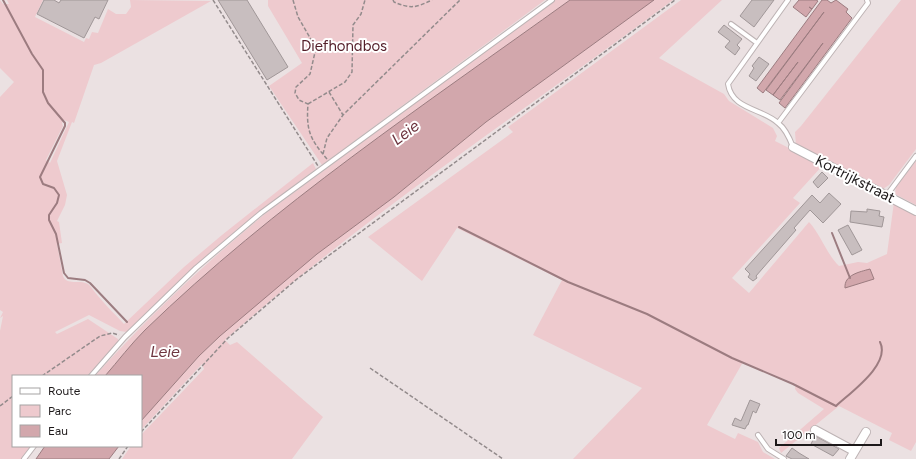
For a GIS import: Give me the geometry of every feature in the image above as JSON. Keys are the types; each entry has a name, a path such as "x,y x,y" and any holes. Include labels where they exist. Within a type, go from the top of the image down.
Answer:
{"street":[{"name":"Kortrijkstraat","path":"793,148 916,211"},
{"path":"815,430 854,451"},
{"path":"850,459 866,432"}],"lane":[{"path":"92,375 125,336 196,268 261,212 552,0"},
{"path":"788,0 728,84 729,92 734,100 778,123 789,136 793,148"},
{"path":"778,123 868,4 867,0"},
{"path":"731,24 757,43"},
{"path":"887,195 916,156"},
{"path":"758,435 768,449 784,459"},
{"path":"24,459 33,447"}],"path":[{"path":"213,0 320,169"},
{"path":"293,0 298,17 316,48 310,74 296,87 294,93 299,100 308,104"},
{"path":"308,104 345,82 352,72 353,25 361,14 365,0"},
{"path":"393,0 394,2 409,8 418,7 432,0"},
{"path":"308,104 307,126 316,147 323,154 327,138 343,115 460,0"},
{"path":"142,431 228,338 297,280 675,0"},
{"path":"328,92 343,115"},
{"path":"43,375 100,336 112,333 125,336"},
{"path":"370,368 503,459"},
{"path":"0,406 12,397"},
{"path":"119,459 127,447"}],"green space":[{"path":"0,0 3,4 9,4 7,0 43,0 35,17 84,42 86,38 89,39 92,32 98,33 108,9 116,14 126,14 131,7 130,0 211,1 101,63 94,65 74,123 72,122 57,161 67,195 65,205 57,221 59,222 62,243 57,244 63,276 70,282 81,282 88,284 124,324 184,267 222,235 313,163 316,169 266,207 218,247 127,332 120,331 89,315 55,332 57,334 88,319 118,339 118,343 91,375 12,375 12,447 30,447 21,459 0,459 0,331 3,316 0,318 3,312 0,310 0,97 14,82 0,68","holes":["64,120 69,122 50,163 46,160 63,126 62,123"]},
{"name":"Diefhondbos","path":"268,0 545,0 322,165 269,86 302,63 268,6"},
{"path":"555,0 570,0 405,118 298,198 245,240 194,284 145,330 106,375 96,375 135,333 177,292 220,252 265,214"},
{"path":"654,0 673,0 389,207 278,294 225,340 230,345 237,342 323,417 292,459 122,459 130,447 142,447 142,434 204,369 202,364 142,429 142,420 199,356 238,319 317,254 394,197 486,122"},
{"path":"681,0 722,0 659,58 724,94 729,101 773,128 777,136 775,141 823,165 793,198 800,203 732,278 749,293 809,222 834,261 839,266 858,262 867,263 887,254 894,202 916,214 916,442 911,451 889,440 892,433 839,406 781,453 779,448 824,409 798,393 795,389 796,384 743,362 707,425 735,439 738,433 758,442 763,452 775,459 573,459 642,388 533,335 562,280 457,228 422,281 368,237 513,132 508,127"},
{"path":"901,0 916,0 916,149 889,185 883,189 796,145 795,132"},
{"path":"916,161 916,205 895,194 896,187"}],"water":[{"name":"Leie","path":"570,0 654,0 486,122 394,197 317,254 220,336 199,356 142,420 142,375 106,375 130,347 145,330 194,284 245,240 298,198 405,118"},
{"path":"799,0 818,1 806,17 793,7"},
{"path":"822,0 827,0 831,3 836,0 848,9 846,12 852,18 785,108 779,103 823,43 780,100 766,90 824,12 763,93 757,88"},
{"path":"870,269 874,279 845,288 845,284 850,277"},
{"path":"44,447 118,447 109,459 36,459"}],"building":[{"path":"44,0 54,0 59,3 61,0 108,0 99,19 95,17 84,38 37,14"},
{"path":"218,0 247,0 288,67 267,80"},
{"path":"752,0 774,0 754,27 740,16"},
{"path":"724,25 742,39 737,45 740,48 735,55 725,47 730,41 718,32"},
{"path":"759,57 769,64 756,81 749,76 754,68 752,66"},
{"path":"822,172 828,178 818,188 813,182"},
{"path":"829,193 841,204 823,223 810,210 794,228 796,230 756,276 757,278 753,281 748,277 750,274 745,269 812,195 820,203"},
{"path":"867,209 880,211 879,216 884,217 882,227 850,222 851,211 867,212"},
{"path":"848,225 862,250 852,255 838,230"},
{"path":"750,400 760,404 756,413 753,411 748,425 745,429 732,425 735,418 741,421"},
{"path":"810,433 839,449 833,456 811,444 814,438 809,435"},
{"path":"792,448 809,459 792,459 786,456"}],"waterway":[{"path":"3,0 32,54 43,70 43,92 48,103 65,123 65,126 40,177 43,184 54,188 59,195 57,203 49,215 49,220 56,234 64,273 68,278 85,280 90,283 127,322"},
{"path":"459,227 568,282 647,314 732,358 793,384 836,406 868,377 875,368 880,359 882,350 880,342"},
{"path":"832,233 850,278"}]}
